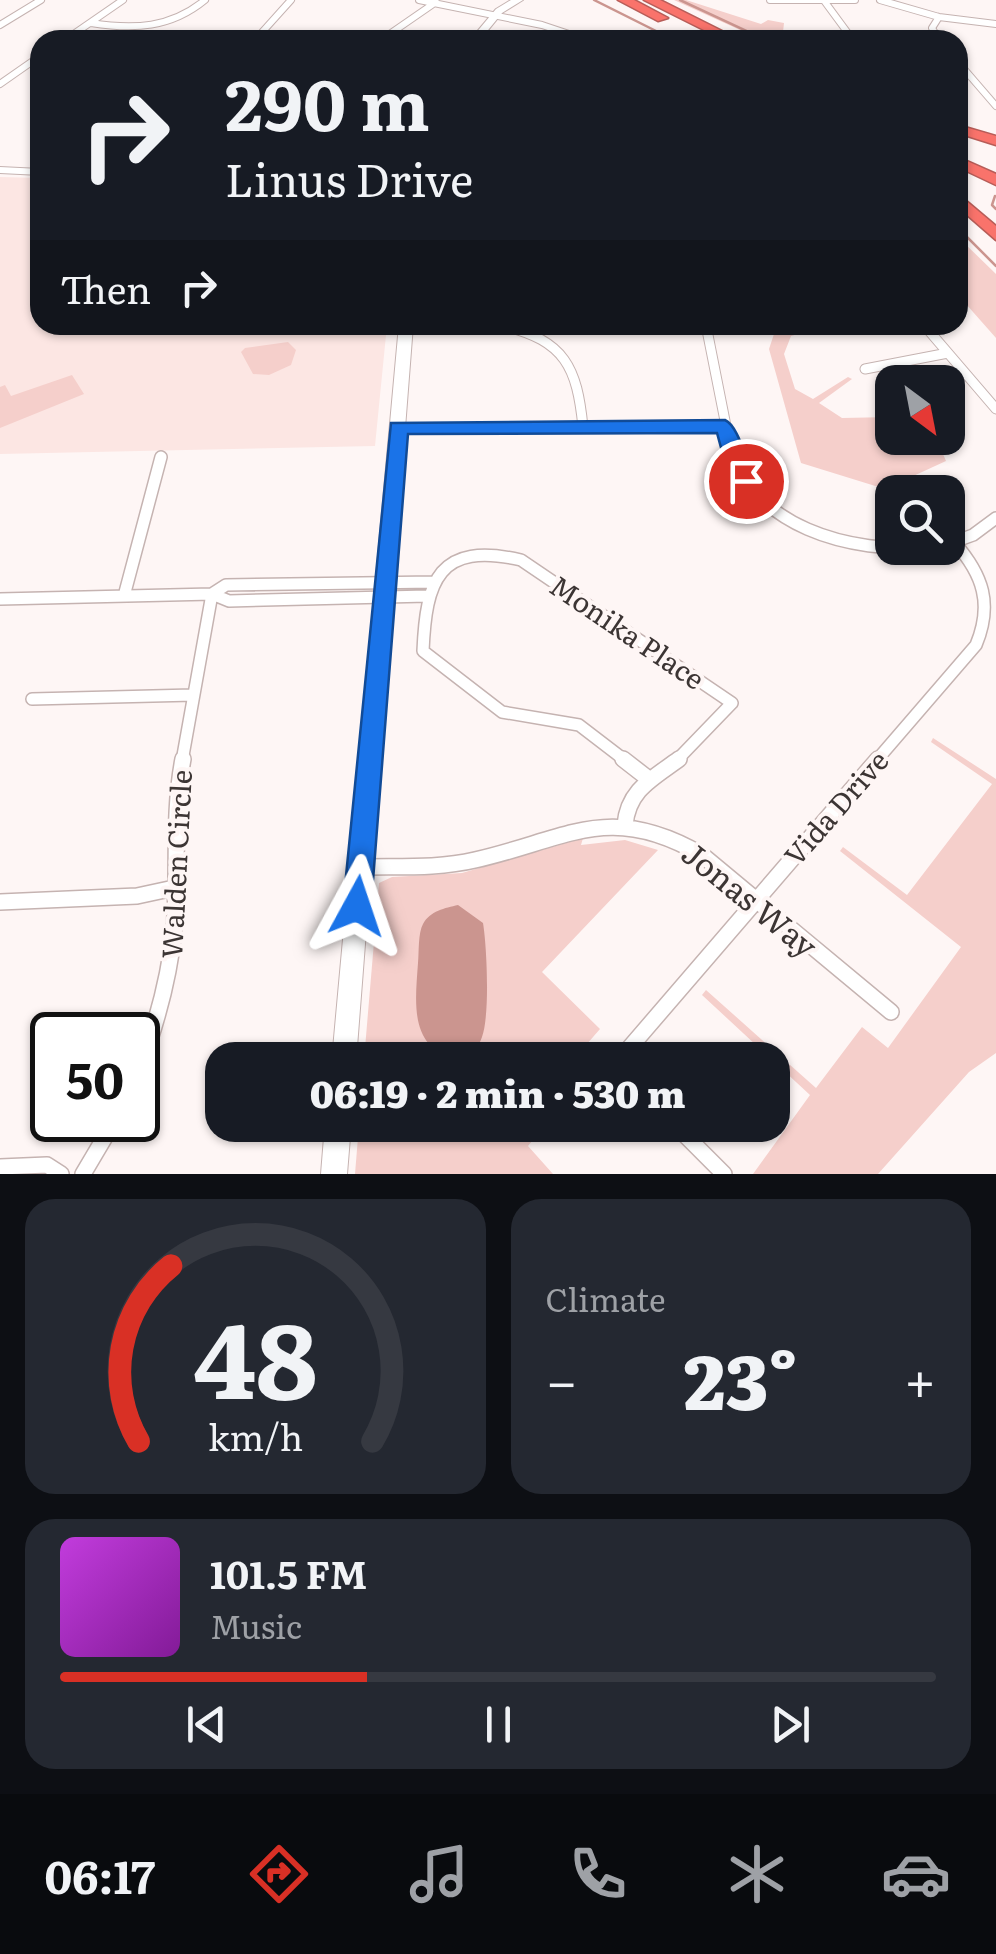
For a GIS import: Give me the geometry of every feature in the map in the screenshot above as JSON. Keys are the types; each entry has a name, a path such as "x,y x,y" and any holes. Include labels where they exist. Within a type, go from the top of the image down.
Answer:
{"highway":[{"path":"624,0 687,30"},
{"path":"650,0 713,30"},
{"path":"968,132 996,141"},
{"path":"968,151 996,164"},
{"path":"968,166 996,180"},
{"path":"968,207 996,231"}],"main road":[{"path":"482,30 494,16 518,0"},
{"path":"0,170 30,172"},
{"path":"345,1042 405,335"},
{"path":"334,1174 337,1142"}],"street":[{"path":"0,26 42,0"},
{"path":"82,30 123,0"},
{"path":"91,24 127,29 157,26 189,14 205,0"},
{"path":"264,30 291,0"},
{"path":"419,0 561,30"},
{"path":"770,0 855,0"},
{"path":"880,0 939,17 996,24"},
{"path":"396,30 437,2"},
{"path":"825,2 846,30"},
{"path":"933,30 939,17"},
{"path":"0,84 30,62"},
{"path":"20,68 30,70"},
{"path":"968,74 996,106"},
{"path":"530,335 569,362 579,382 583,427"},
{"path":"706,335 736,466 757,494 806,528 845,543 875,547"},
{"path":"933,335 996,409"},
{"path":"865,368 948,352"},
{"path":"398,428 725,426"},
{"path":"124,596 161,457"},
{"path":"965,536 996,518"},
{"name":"Monika Place","path":"430,589 452,565 469,558 496,555 521,560 732,703 687,753 631,797 625,824"},
{"name":"Vida Drive","path":"634,1042 986,629 991,599 988,586 965,560"},
{"path":"0,599 212,594 229,601 430,589 423,652 502,712 579,725 650,780"},
{"name":"Walden Circle","path":"158,1012 172,950 175,801 212,594"},
{"path":"32,699 193,695"},
{"name":"Jonas Way","path":"360,867 449,864 594,825 645,826 681,840 890,1012"},
{"path":"0,902 137,896 174,888"},
{"path":"83,1174 102,1142"},
{"path":"692,1142 724,1174"},
{"path":"0,1167 47,1165 61,1174"}],"shaded area":[{"path":"674,0 686,0 761,24 768,20 784,23 783,30 740,30"},
{"path":"0,177 30,178 30,335 386,335 375,446 0,454"},
{"path":"968,247 996,274 996,338 968,306"},
{"path":"774,335 795,335 784,354 795,389 813,399 848,377 852,379 819,403 842,418 875,417 875,455 943,455 946,461 916,475 875,475 875,486 801,463 769,349"},
{"path":"288,342 296,350 291,365 269,375 253,374 241,352 245,348"},
{"path":"72,375 84,394 0,428 0,387 5,385 11,396"},
{"path":"933,738 996,779 996,1053 969,1072 878,1174 753,1174 776,1142 790,1142 790,1123 810,1095 790,1076 790,1065 816,1088 862,1027 888,1048 961,947 840,851 843,847 907,895 992,784 931,742"},
{"path":"583,838 581,845 625,840 658,850 542,972 600,1029 589,1042 366,1042 379,883 392,877 462,873"},
{"path":"458,905 483,923 486,1013 479,1042 428,1042 419,1024 419,937 426,920"},
{"path":"706,990 764,1042 753,1042 702,995"},
{"path":"358,1142 531,1142 528,1146 553,1174 355,1174"}],"waterway":[{"path":"594,0 654,30"},
{"path":"680,0 744,30"},
{"path":"995,196 992,205 996,209"},
{"path":"968,238 996,266"}],"route":[{"path":"357,906 398,428 725,426 736,466 746,481"}]}
